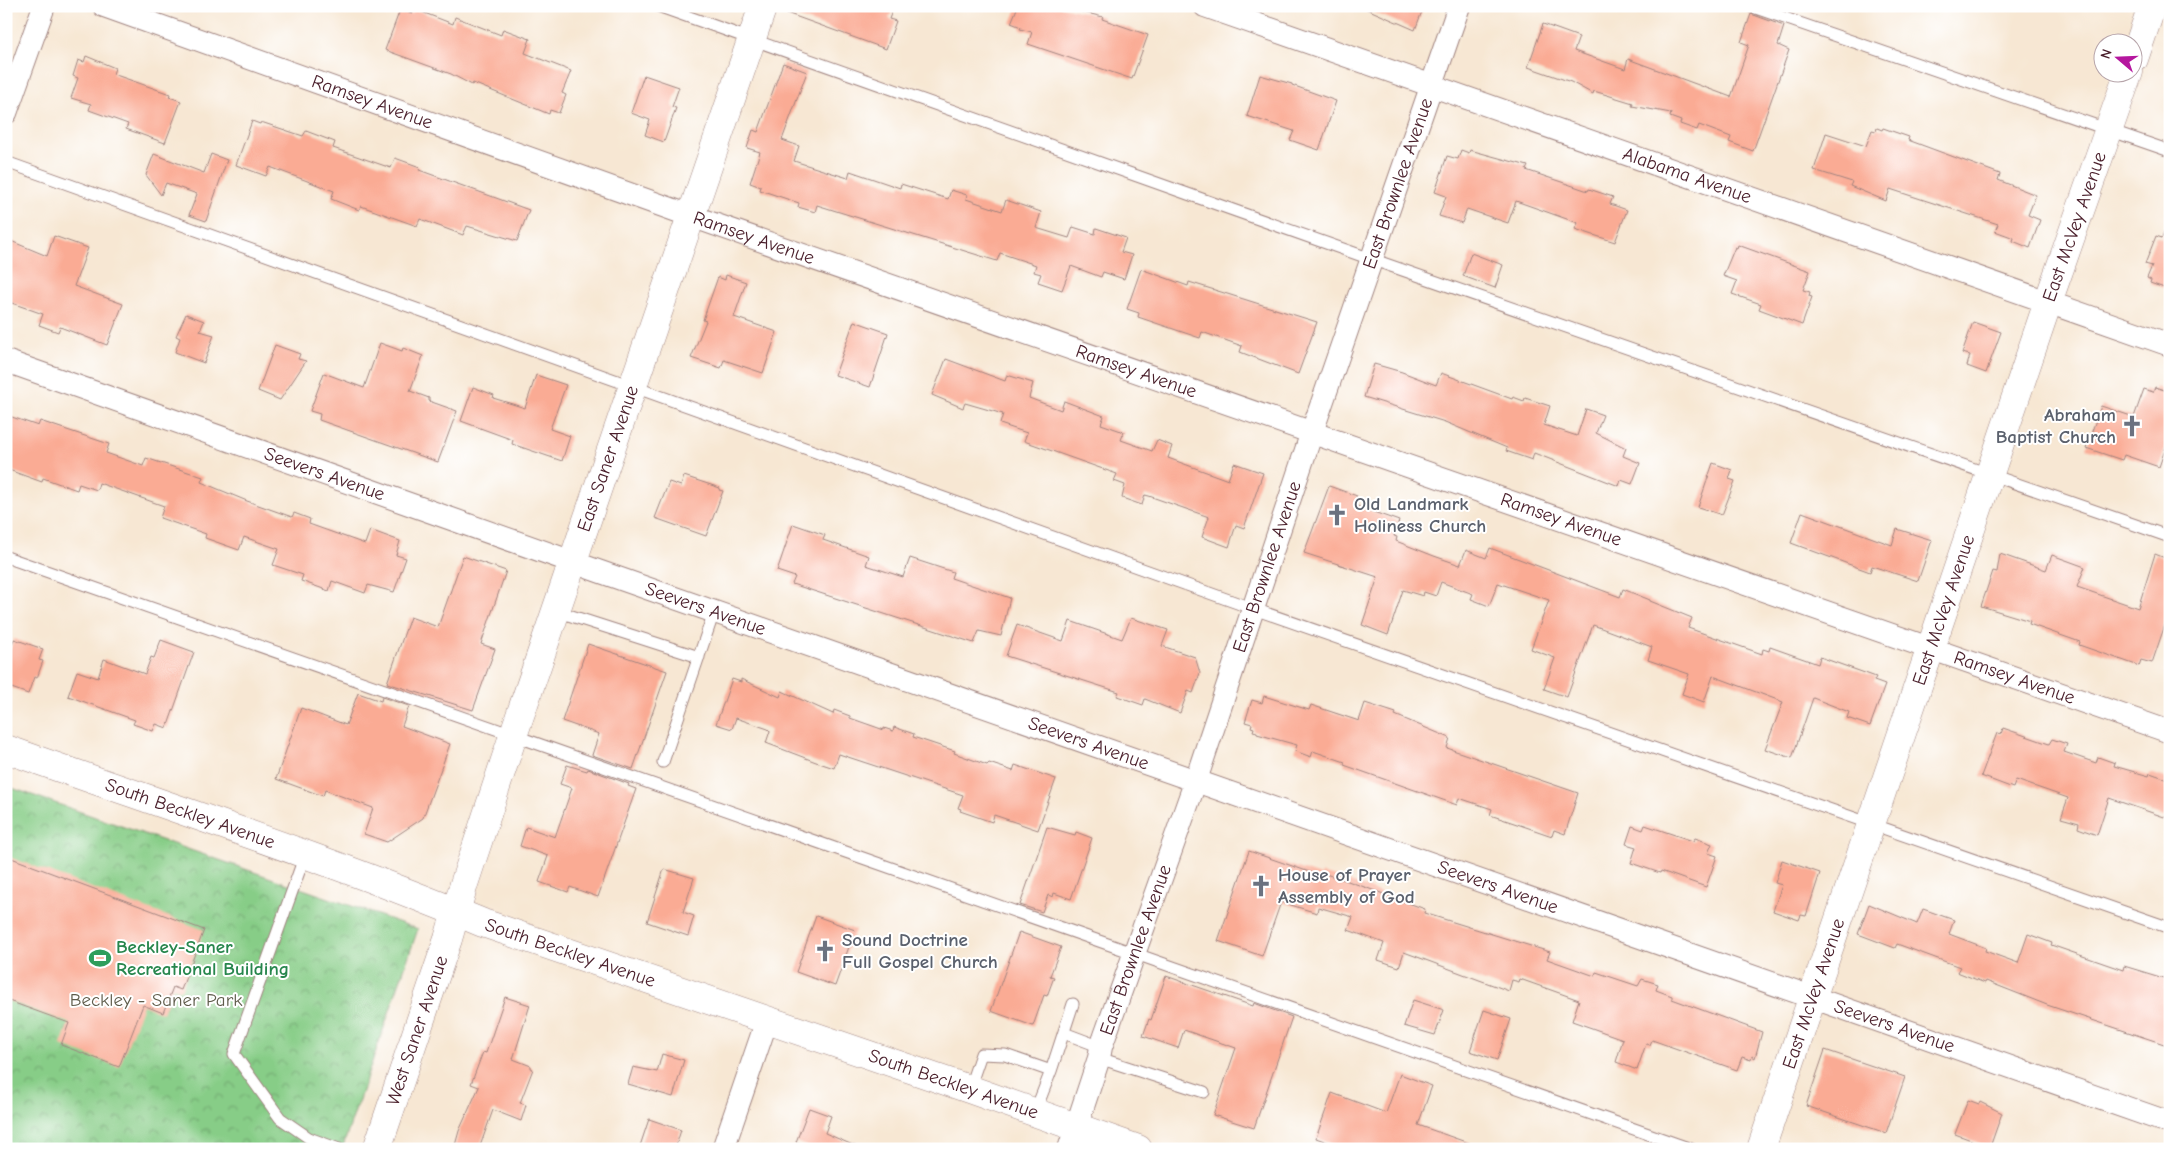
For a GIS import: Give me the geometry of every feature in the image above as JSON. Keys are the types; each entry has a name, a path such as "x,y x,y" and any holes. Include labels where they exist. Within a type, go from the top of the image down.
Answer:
{"street":[{"path":"6,113 44,6"},
{"name":"Ramsey Avenue","path":"104,6 691,216 2170,732"},
{"name":"East Saner Avenue","path":"456,912 513,736 762,6"},
{"name":"Alabama Avenue","path":"1205,6 2170,345"},
{"name":"East Brownlee Avenue","path":"1072,1138 1134,954 1196,780 1430,85 1459,6"},
{"path":"2143,32 2152,6"},
{"name":"East McVey Avenue","path":"1761,1149 1991,475 2048,302 2126,82"},
{"name":"Seevers Avenue","path":"6,361 572,562 2170,1123"},
{"name":"South Beckley Avenue","path":"6,749 304,855 483,923 1035,1113 1072,1138 1138,1149"},
{"name":"West Saner Avenue","path":"377,1149 456,912"},
{"path":"723,1149 767,1020"}],"lane":[{"path":"658,6 1371,259 2170,537"},
{"path":"1750,6 2170,151"},
{"path":"6,162 1254,609 2170,928"},
{"path":"6,557 1690,1149"},
{"path":"556,611 699,657"},
{"path":"663,762 714,612"},
{"path":"304,855 234,1054 280,1118 309,1138 339,1149"},
{"path":"1035,1113 1073,1004"},
{"path":"1064,1033 1100,1053 1204,1092"},
{"path":"969,1089 981,1054 1005,1055 1051,1071"}],"green space":[{"name":"Beckley - Saner Park","path":"6,786 418,929 342,1149 6,1149"}],"building":[{"path":"778,6 894,6 889,19 896,21 886,49 778,10"},
{"path":"1018,6 1059,6 1103,17 1102,19 1148,35 1132,79 1028,44 1032,32 1020,29 1021,27 1011,23"},
{"path":"1360,6 1424,6 1415,30"},
{"path":"414,9 453,24 455,17 501,35 503,29 530,39 525,53 571,71 562,93 566,95 559,113 550,110 549,114 473,83 472,85 451,74 385,50 400,10 412,14"},
{"path":"1751,14 1784,26 1778,45 1789,50 1753,151 1729,142 1731,137 1699,125 1697,130 1680,124 1681,121 1670,117 1671,113 1632,106 1633,103 1594,91 1593,94 1571,82 1528,67 1543,24 1579,37 1574,51 1625,69 1628,59 1731,97 1749,45 1741,42"},
{"path":"86,56 115,68 113,74 170,94 169,97 181,101 165,143 126,129 128,124 89,110 91,104 71,98 78,78 73,76 78,60 84,62"},
{"path":"783,63 807,72 782,140 799,146 794,161 848,178 850,171 900,188 901,184 948,199 951,190 967,195 966,199 1002,211 1006,200 1041,212 1036,228 1069,238 1073,227 1095,234 1096,228 1126,238 1121,252 1132,255 1124,279 1103,272 1101,277 1071,266 1062,290 1038,282 1041,274 1034,272 1036,265 1000,253 997,261 817,205 815,212 798,207 799,203 760,190 761,187 750,183 760,152 747,148 753,130 758,132"},
{"path":"644,75 679,87 672,107 676,108 664,142 645,135 650,120 631,113"},
{"path":"1260,75 1292,84 1336,101 1319,150 1290,140 1294,131 1247,116"},
{"path":"252,121 260,124 261,122 303,136 306,131 335,142 333,148 391,168 395,158 420,167 419,170 529,210 517,241 467,226 463,235 420,219 417,226 361,206 359,210 331,199 334,191 270,167 266,176 236,165"},
{"path":"1877,128 1882,130 1883,128 1909,137 1908,140 2000,174 1998,180 2036,195 2028,215 2040,220 2030,248 2013,241 2014,238 1995,231 1998,224 1890,189 1886,201 1850,186 1852,182 1814,170 1826,133 1866,146 1872,130 1876,131"},
{"path":"1461,150 1469,153 1470,150 1528,166 1526,170 1588,191 1589,189 1613,197 1610,204 1627,210 1615,242 1575,229 1578,223 1516,201 1508,223 1467,209 1462,223 1439,216 1446,196 1435,192 1447,156 1458,159"},
{"path":"154,154 204,173 211,154 227,160 206,221 189,215 197,194 166,183 161,195 146,175"},
{"path":"2168,223 2170,223 2170,290 2150,283 2151,280 2147,278 2152,266 2145,264 2156,236 2162,238"},
{"path":"54,236 88,248 74,286 123,304 107,345 60,327 58,332 39,325 43,314 6,301 6,239 47,256"},
{"path":"1738,245 1810,271 1803,290 1810,292 1809,296 1812,297 1802,325 1759,309 1761,304 1732,294 1737,281 1723,276 1735,247 1737,248"},
{"path":"1471,253 1503,265 1495,288 1463,276"},
{"path":"1141,269 1188,286 1189,282 1317,322 1298,374 1240,352 1242,346 1202,332 1200,338 1138,317 1139,313 1127,309"},
{"path":"726,275 746,282 734,317 777,332 763,373 724,360 721,368 691,358 706,321 703,320 718,277 725,280"},
{"path":"186,314 204,321 200,331 214,335 204,363 175,352 180,338 176,336"},
{"path":"854,321 888,333 870,387 835,375"},
{"path":"1973,322 2001,332 1986,373 1967,366 1970,355 1962,353"},
{"path":"380,343 402,351 403,348 423,356 410,391 429,398 429,401 457,411 438,462 319,420 320,414 310,411 324,373 364,388"},
{"path":"275,345 300,354 298,359 306,361 280,400 258,391"},
{"path":"946,359 1005,381 1007,375 1033,383 1029,398 1061,410 1064,401 1104,416 1101,424 1124,432 1121,440 1152,451 1157,440 1172,446 1168,458 1228,480 1234,463 1263,473 1244,528 1236,525 1229,547 1202,537 1209,517 1145,495 1142,505 1122,498 1125,485 1114,481 1117,474 1024,441 1027,433 1000,424 1003,414 965,403 963,408 932,395"},
{"path":"1374,364 1436,385 1441,373 1512,399 1513,397 1524,401 1525,398 1550,406 1544,425 1577,436 1586,409 1603,415 1596,433 1626,448 1623,456 1640,463 1632,484 1621,480 1619,486 1534,453 1532,460 1506,451 1507,448 1445,422 1364,397"},
{"path":"536,375 566,385 550,429 570,436 562,461 512,444 513,440 461,421 473,387 494,395 493,398 525,408"},
{"name":"Abraham Baptist Church","path":"2155,387 2170,392 2170,435 2159,467 2124,455 2122,460 2086,448 2101,406 2134,417 2144,389 2153,392"},
{"path":"6,415 38,426 40,421 109,444 106,453 143,466 146,458 203,477 201,482 292,517 294,513 310,519 309,524 365,544 370,530 400,541 396,555 406,558 394,592 368,585 365,593 332,581 329,591 301,581 303,575 273,565 279,549 244,537 239,550 205,538 206,534 160,518 164,506 99,483 97,490 79,484 77,490 43,478 42,482 6,469"},
{"path":"1713,463 1732,470 1729,479 1735,481 1722,515 1698,507"},
{"path":"684,476 720,488 719,490 723,491 706,536 655,518 669,482 681,486"},
{"path":"1329,486 1357,496 1354,505 1399,521 1394,536 1397,537 1396,541 1434,556 1460,565 1466,550 1486,558 1490,548 1620,597 1623,589 1692,618 1688,628 1762,654 1763,649 1769,651 1770,647 1818,664 1820,657 1876,677 1874,681 1885,685 1870,726 1847,718 1849,712 1813,698 1792,758 1765,749 1783,702 1713,676 1704,702 1682,694 1689,674 1648,660 1652,647 1593,625 1567,697 1544,689 1555,658 1531,649 1549,600 1498,583 1489,606 1471,599 1473,594 1441,582 1436,596 1424,592 1423,596 1403,590 1388,635 1362,625 1378,577 1304,553"},
{"path":"1802,512 1892,545 1897,529 1932,540 1918,581 1872,566 1870,572 1791,543"},
{"path":"793,524 825,535 823,540 869,556 866,565 903,577 910,558 953,572 951,578 1010,598 1001,636 979,631 974,643 792,584 795,577 777,571"},
{"path":"2000,554 2046,570 2052,555 2085,567 2077,587 2138,608 2155,554 2170,560 2170,610 2152,663 2141,660 2139,666 2079,645 2080,642 2029,624 2030,621 1981,606 1993,571 1997,572"},
{"path":"463,556 506,571 481,644 495,649 473,710 387,683 410,617 438,627"},
{"path":"1131,618 1168,630 1162,646 1195,657 1200,673 1193,693 1188,691 1180,713 1145,699 1143,705 1117,696 1119,692 1006,656 1017,625 1063,641 1070,621 1122,639"},
{"path":"14,639 43,649 39,660 43,661 37,678 34,677 28,694 6,686 6,660"},
{"path":"161,640 194,652 167,728 156,724 153,731 133,724 135,720 68,696 77,671 98,678 104,659 145,674 151,657 154,658"},
{"path":"588,644 667,671 633,769 592,755 599,734 562,721"},
{"path":"732,679 741,682 741,679 780,697 782,691 833,714 834,710 884,730 884,728 893,731 894,727 914,734 913,737 955,751 954,753 987,765 989,763 1013,771 1015,765 1056,779 1038,830 994,815 992,822 960,811 961,809 958,808 963,795 839,754 834,768 816,762 766,743 770,731 768,729 736,718 732,729 716,724"},
{"path":"358,693 381,701 382,697 409,706 402,726 450,744 423,818 387,842 364,834 373,808 325,790 323,796 276,779 301,708 346,725"},
{"path":"1264,696 1309,710 1311,705 1359,721 1365,703 1396,713 1395,715 1450,738 1447,748 1578,793 1565,834 1554,830 1552,836 1490,815 1492,809 1459,798 1457,805 1344,765 1345,762 1313,751 1311,757 1295,751 1297,745 1257,734 1257,732 1253,731 1254,728 1251,727 1252,724 1245,722 1252,700 1262,703"},
{"path":"2003,728 2049,744 2052,739 2067,744 2064,752 2096,763 2098,757 2115,763 2114,766 2149,776 2150,773 2170,780 2170,819 2109,798 2097,835 2078,828 2079,823 2061,818 2068,798 2016,780 2013,788 1981,776 1997,733 2001,734"},
{"path":"567,765 587,771 588,769 629,784 628,786 636,789 598,897 570,887 568,892 539,882 548,856 520,846 526,827 555,837 572,788 560,784"},
{"path":"1645,825 1693,841 1695,838 1712,844 1708,853 1717,856 1706,887 1661,871 1660,873 1631,863 1636,847 1626,844 1632,826 1643,830"},
{"path":"1047,827 1075,835 1076,832 1092,838 1071,899 1054,893 1053,897 1048,895 1042,912 1020,905"},
{"path":"1249,851 1321,876 1322,873 1345,880 1425,909 1424,913 1550,952 1547,959 1595,976 1596,972 1638,986 1642,979 1658,984 1656,990 1672,996 1672,999 1762,1032 1755,1058 1752,1056 1751,1060 1742,1057 1737,1070 1652,1040 1650,1045 1646,1044 1637,1070 1616,1062 1623,1039 1572,1021 1579,1000 1520,979 1519,982 1512,980 1509,991 1404,952 1399,967 1378,960 1384,943 1348,930 1353,917 1318,907 1317,913 1281,902 1262,956 1218,941"},
{"name":"Beckley-Saner Recreational Building","path":"6,856 204,930 181,990 173,987 163,1013 143,1005 119,1067 61,1045 69,1023 6,1000"},
{"path":"1782,860 1820,873 1806,916 1801,915 1799,920 1773,911 1782,885 1775,883"},
{"path":"664,869 694,878 683,912 694,916 688,936 647,922"},
{"path":"1869,904 1917,924 1923,909 1954,920 1949,934 1986,948 1985,951 2018,963 2028,934 2052,943 2051,945 2123,970 2124,966 2170,980 2170,1046 2047,1005 1986,981 1985,983 1957,972 1960,967 1897,944 1895,948 1858,934"},
{"name":"Sound Doctrine Full Gospel Church","path":"816,916 855,930 835,986 796,972"},
{"path":"1019,932 1061,947 1050,976 1054,977 1047,996 1044,995 1033,1026 991,1011"},
{"path":"1166,976 1253,1006 1254,1003 1292,1017 1254,1128 1213,1115 1236,1048 1184,1030 1178,1048 1143,1036 1149,1019 1151,1020"},
{"path":"505,997 530,1005 513,1059 531,1066 533,1069 520,1103 526,1105 521,1121 493,1110 479,1149 454,1149 459,1131 479,1087 471,1084 483,1052 486,1053"},
{"path":"1413,1000 1444,1010 1435,1035 1404,1026"},
{"path":"1484,1010 1511,1019 1497,1060 1470,1051"},
{"path":"1825,1050 1905,1077 1886,1133 1806,1106"},
{"path":"662,1054 684,1060 673,1097 628,1084 633,1067 657,1072"},
{"path":"1400,1074 1432,1086 1418,1125 1477,1146 1477,1149 1346,1149 1316,1138 1332,1093 1386,1113"},
{"path":"1968,1100 1979,1104 1980,1102 2002,1113 1990,1147 1955,1134"},
{"path":"809,1108 831,1116 825,1133 862,1149 813,1149 796,1142"},
{"path":"649,1119 681,1130 675,1149 639,1149"}],"place":[{"name":"Abraham Baptist Church","path":"2132,426"},
{"name":"Old Landmark Holiness Church","path":"1337,515"},
{"name":"House of Prayer Assembly of God","path":"1261,886"},
{"name":"Sound Doctrine Full Gospel Church","path":"825,951"},
{"name":"Beckley-Saner Recreational Building","path":"100,958"}]}
